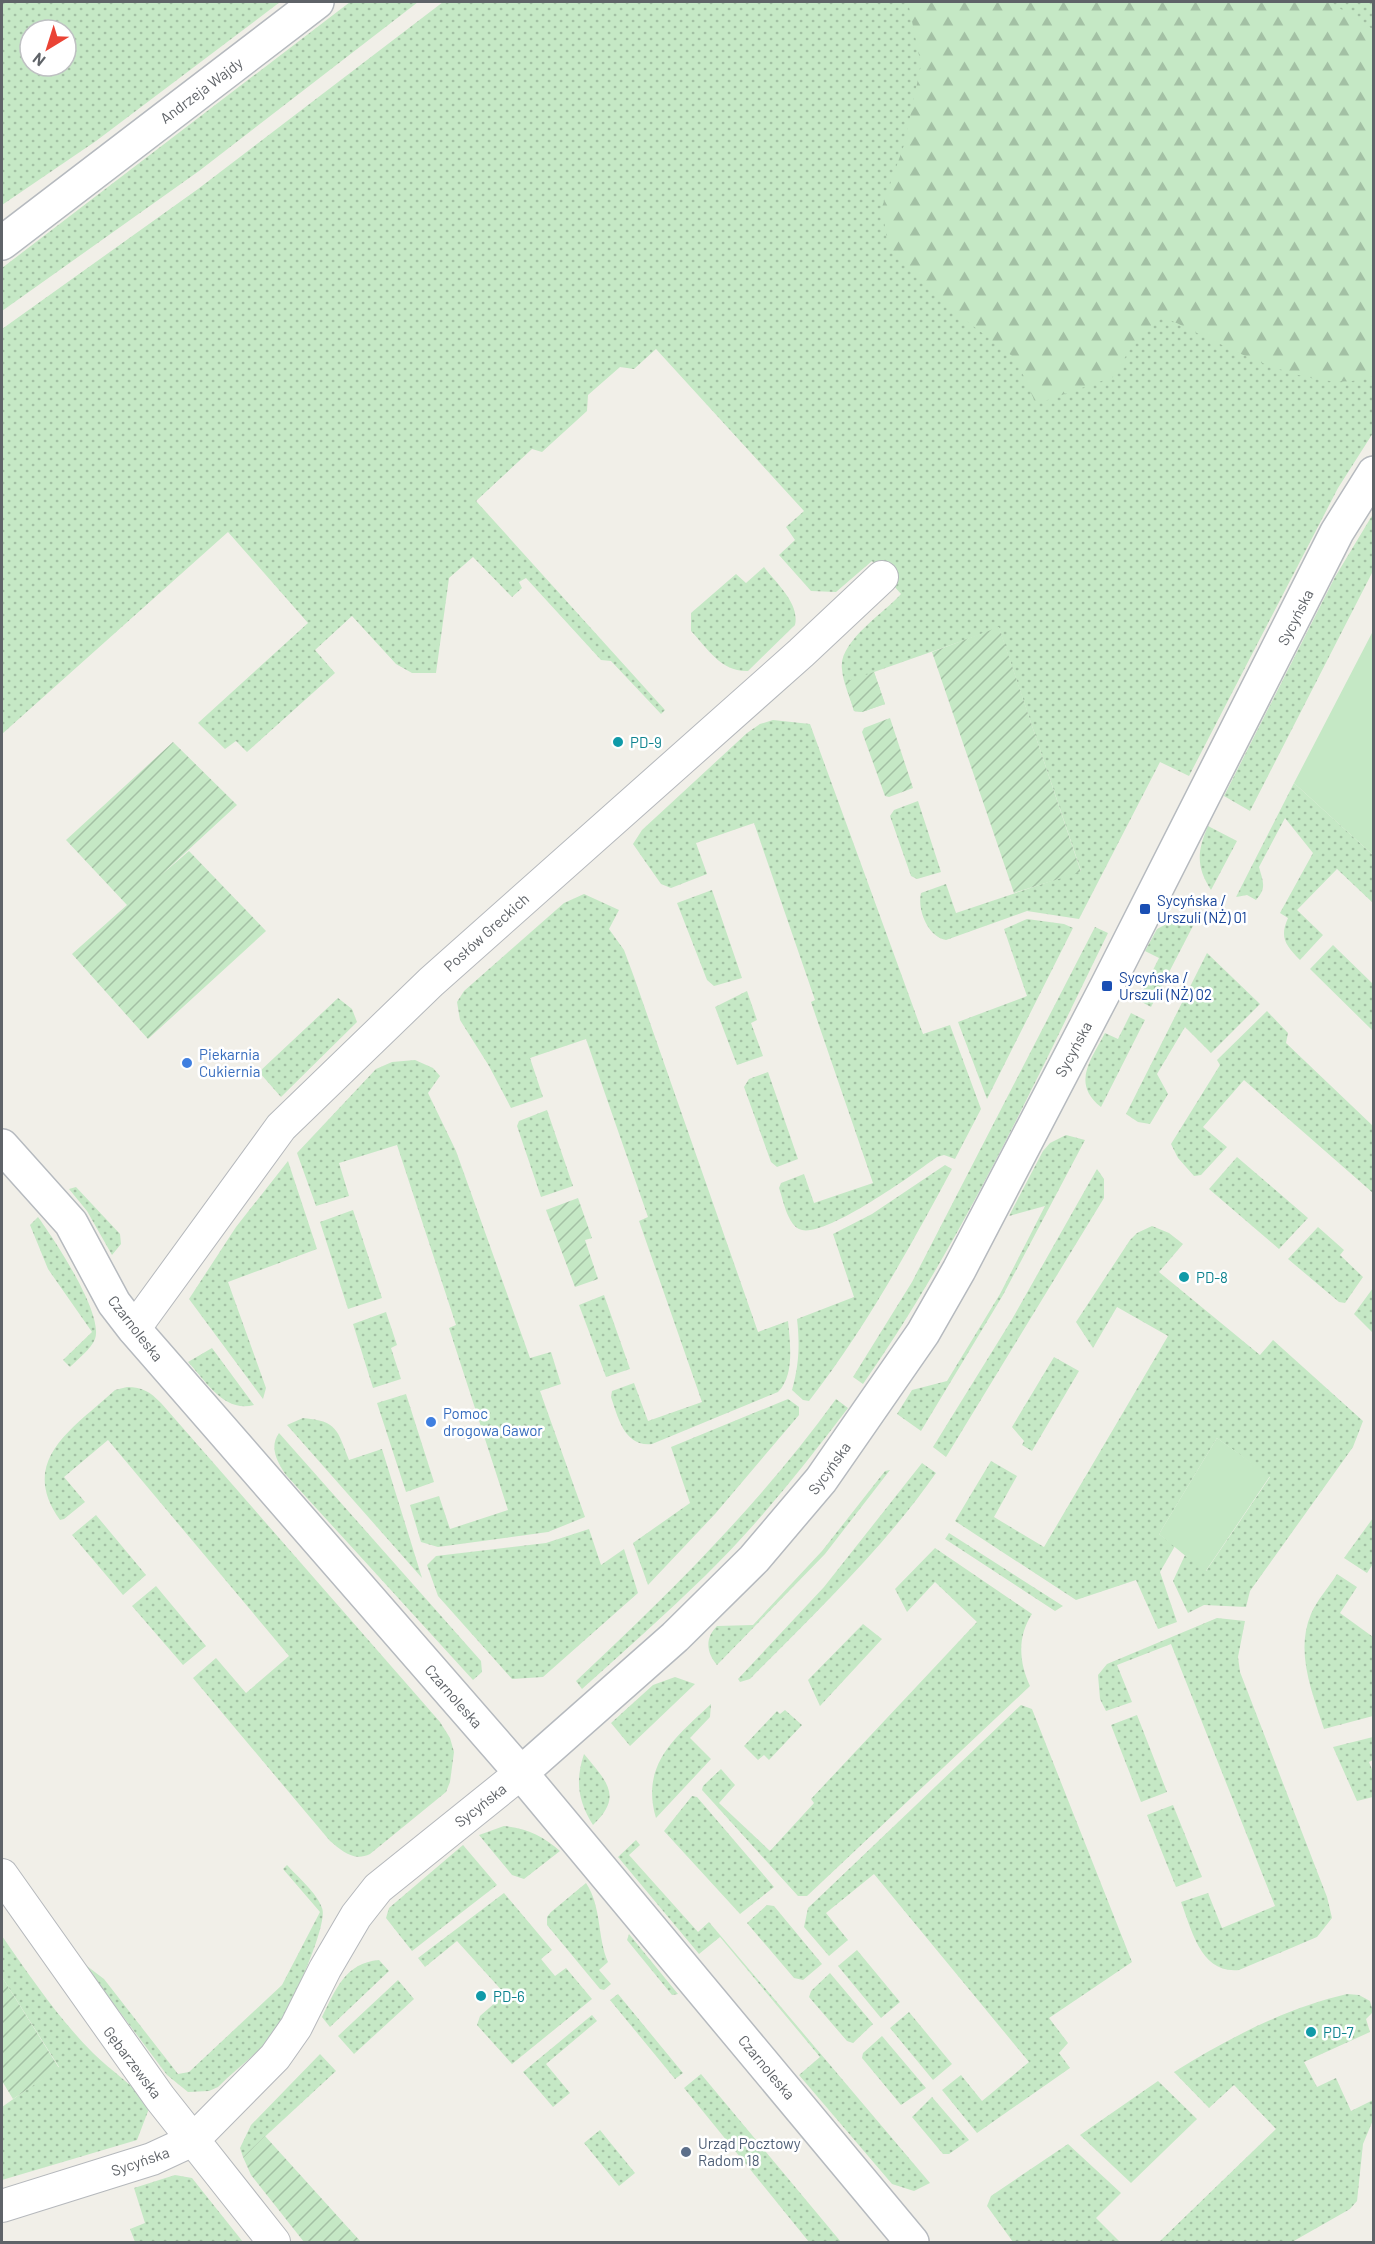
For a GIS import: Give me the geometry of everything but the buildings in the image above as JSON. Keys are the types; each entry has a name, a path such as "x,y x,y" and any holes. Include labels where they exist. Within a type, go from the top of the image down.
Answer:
{"street":[{"name":"Andrzeja Wajdy","path":"2,243 317,2"},
{"name":"Andrzeja Wajdy","path":"2,229 84,179"},
{"name":"Sycyńska","path":"2,2206 152,2159 193,2140 275,2057 296,2027 325,1969 364,1903 387,1881 521,1773 675,1637 754,1558 821,1480 923,1333 959,1270 1107,986 1337,532 1374,473"},
{"name":"Posłów Greckich","path":"135,1329 167,1280 281,1127 319,1087 412,1003 440,974 801,653 882,577"},
{"name":"Czarnoleska","path":"2,1146 71,1223 114,1303 135,1329 521,1773 912,2242"},
{"name":"Gębarzewska","path":"2,1875 103,2021 274,2242"}],"green space":[{"path":"2,2 280,2 96,141 2,205"},
{"path":"350,2 418,2 199,171 2,311 2,268"},
{"path":"443,2 1373,2 1373,433 1338,488 1189,776 1160,762 1079,919 1027,911 946,940 934,934 929,928 922,915 921,893 946,884 956,913 1081,871 999,628 874,672 885,704 862,712 854,711 842,669 847,649 854,638 901,594 872,561 836,592 811,591 779,555 795,540 786,527 804,511 656,349 634,369 620,367 588,395 587,411 542,452 532,449 476,501 665,710 661,714 611,661 601,660 526,578 519,582 522,588 512,597 473,557 449,578 436,673 412,673 396,664 352,616 315,650 335,673 247,752 236,741 225,749 198,723 308,623 228,532 2,734 2,329 198,189"},
{"path":"908,2 1330,2 1374,30 1373,376 1349,381 1322,380 1294,374 1237,352 1161,316 1135,341 1113,377 1036,404 1016,359 938,299 888,246 882,207 904,145 921,65"},
{"path":"1373,514 1373,571 1250,811 1224,796 1335,577"},
{"path":"764,567 791,602 796,617 795,625 748,671 730,668 709,652 691,631 691,613 736,574 746,583"},
{"path":"999,627 1081,872 1014,893 932,652"},
{"path":"1373,631 1373,855 1294,783"},
{"path":"874,672 885,704 862,712 854,711 845,682"},
{"path":"890,718 913,788 889,797 885,796 862,732 864,728"},
{"path":"773,720 810,724 923,1034 950,1025 981,1109 955,1159 944,1155 937,1157 869,1203 827,1225 811,1230 799,1229 791,1222 779,1188 781,1183 804,1174 814,1203 873,1183 811,1002 815,1000 754,823 696,843 707,874 671,888 661,884 633,844 642,830 747,733 760,724"},
{"path":"173,742 237,805 160,876 189,851 266,931 148,1039 72,954 127,905 66,840"},
{"path":"1294,783 1373,855 1373,903 1337,869 1297,910 1323,935 1300,960 1285,941 1284,931 1288,918 1280,913 1313,853 1285,818 1259,867 1263,885 1262,892 1256,900 1247,895 1236,897"},
{"path":"918,801 941,872 917,879 911,876 890,816 894,810"},
{"path":"1208,826 1237,841 1211,890 1203,874 1200,859 1200,851"},
{"path":"712,890 742,978 714,986 707,980 677,903"},
{"path":"584,894 619,910 609,929 624,950 634,977 758,1332 788,1321 789,1368 787,1377 778,1392 652,1444 642,1444 629,1436 616,1413 611,1397 612,1391 634,1383 648,1421 702,1402 639,1221 648,1217 586,1039 530,1058 543,1097 511,1108 489,1066 460,1020 457,1002 464,991 564,903"},
{"path":"1027,919 1064,924 1073,928 987,1099 958,1022 1027,996 1004,929"},
{"path":"1174,920 1194,924 1151,1007 1138,1000 1159,958 1145,951 1157,929"},
{"path":"1095,927 1108,933 1023,1106 932,1276 899,1331 863,1384 853,1377 912,1282"},
{"path":"1333,945 1373,984 1372,1030 1310,969"},
{"path":"1207,953 1260,1004 1211,1053 1185,1027 1157,1074 1168,1094 1150,1124 1138,1122 1126,1114"},
{"path":"747,991 757,1020 751,1023 763,1056 737,1065 715,1007"},
{"path":"338,998 352,1009 357,1022 281,1097 259,1072"},
{"path":"1267,1011 1288,1033 1286,1043 1373,1126 1373,1193 1244,1080 1203,1127 1227,1147 1201,1175 1194,1176 1178,1158 1171,1144 1220,1065 1217,1060"},
{"path":"1131,1013 1145,1020 1101,1107 1087,1089 1086,1071 1105,1033 1118,1039"},
{"path":"415,1060 433,1068 440,1076 428,1093 456,1151 530,1358 551,1352 561,1384 540,1391 585,1517 548,1532 438,1547 421,1542 410,1505 439,1496 450,1529 508,1510 449,1328 456,1325 397,1145 339,1163 349,1196 316,1206 297,1153 376,1069 392,1062"},
{"path":"768,1072 798,1159 777,1167 771,1162 744,1087 749,1079"},
{"path":"547,1110 573,1186 541,1197 517,1126 519,1121"},
{"path":"1066,1135 1085,1140 1003,1295 921,1431 897,1414 912,1390 947,1381 1000,1294 1045,1206 1009,1216 1043,1151 1050,1143"},
{"path":"1237,1157 1308,1218 1279,1249 1209,1189"},
{"path":"288,1161 317,1249 228,1282 266,1388 263,1399 189,1299 236,1227"},
{"path":"945,1165 952,1169 885,1288 829,1374 809,1401 803,1400 792,1390 798,1355 797,1319 854,1297 833,1234 872,1214"},
{"path":"1097,1169 1104,1179 1104,1198 946,1457 933,1447 1011,1321"},
{"path":"76,1187 120,1234 121,1244 112,1255 87,1211 69,1189"},
{"path":"578,1198 592,1238 585,1240 598,1279 575,1287 546,1210"},
{"path":"353,1210 382,1298 348,1309 320,1222"},
{"path":"38,1217 76,1277 92,1312 96,1327 93,1343 70,1367 63,1360 92,1332 48,1269 30,1225"},
{"path":"1152,1226 1169,1233 1183,1244 1159,1272 1260,1355 1273,1340 1363,1421 1353,1447 1250,1591 1246,1607 1204,1605 1188,1613 1173,1581 1185,1555 1206,1571 1270,1477 1217,1438 1159,1534 1175,1546 1160,1572 1177,1622 1158,1629 1136,1580 1076,1600 955,1521 991,1461 1017,1476 994,1517 1044,1547 1168,1336 1117,1307 1093,1348 1076,1322 1130,1240 1137,1233"},
{"path":"1318,1227 1344,1250 1340,1255 1363,1277 1345,1303 1339,1302 1288,1259"},
{"path":"1373,1288 1373,1333 1354,1314"},
{"path":"604,1295 630,1369 606,1377 579,1305"},
{"path":"386,1312 397,1345 391,1348 401,1379 373,1388 353,1324"},
{"path":"212,1348 254,1405 243,1406 225,1400 216,1394 188,1362"},
{"path":"1054,1357 1079,1371 1032,1451 1022,1445 1024,1441 1012,1427"},
{"path":"127,1387 146,1391 161,1403 440,1722 450,1738 454,1752 450,1782 446,1792 370,1854 353,1856 330,1841 193,1678 216,1658 246,1693 289,1656 108,1440 64,1477 85,1502 60,1520 48,1499 45,1480 48,1463 56,1447 68,1432 115,1390"},
{"path":"406,1394 434,1482 406,1492 377,1403"},
{"path":"788,1399 799,1407 799,1415 715,1514 648,1585 633,1543 690,1503 671,1447"},
{"path":"836,1399 848,1408 762,1515 706,1575 582,1689 576,1681 646,1615 713,1546 777,1475"},
{"path":"303,1418 315,1419 335,1429 349,1460 382,1449 422,1578 287,1425"},
{"path":"279,1433 481,1661 482,1672 473,1680 286,1475 277,1460 274,1449"},
{"path":"1217,1438 1270,1476 1205,1572 1159,1534"},
{"path":"922,1463 936,1473 894,1528 848,1580 750,1679 740,1682 738,1679 824,1587"},
{"path":"890,1470 825,1554 717,1665 708,1645 710,1635 717,1626 753,1625 822,1551 885,1471"},
{"path":"96,1515 146,1575 123,1595 72,1535"},
{"path":"1373,1518 1373,1564 1367,1573 1344,1558"},
{"path":"589,1529 601,1565 624,1549 638,1593 543,1677 512,1679 438,1596 427,1565 436,1556 546,1543"},
{"path":"949,1533 1063,1606 1055,1611 945,1539"},
{"path":"935,1548 1032,1614 1024,1632 1021,1650 1030,1686 807,1896 798,1896 702,1790 703,1786 721,1769 735,1785 719,1803 770,1851 814,1803 811,1799 977,1622 935,1582 907,1612 895,1589"},
{"path":"1337,1574 1357,1587 1340,1613 1373,1637 1373,1716 1324,1729 1307,1672 1306,1628 1316,1604"},
{"path":"156,1586 206,1646 183,1665 132,1606"},
{"path":"1217,1618 1245,1621 1238,1657 1240,1672 1327,1897 1332,1918 1317,1937 1239,1970 1215,1965 1207,1958 1194,1937 1181,1902 1208,1893 1222,1928 1275,1906 1171,1644 1117,1665 1132,1702 1106,1711 1100,1699 1098,1675 1107,1664"},
{"path":"863,1624 882,1639 820,1706 808,1680"},
{"path":"675,1677 695,1684 630,1746 611,1723 653,1685"},
{"path":"711,1704 710,1717 690,1738 711,1759 656,1818 652,1799 657,1767 674,1740"},
{"path":"1021,1705 1032,1709 1132,1962 1049,2018 1068,2043 1059,2053 1070,2068 977,2133 942,2090 961,2075 982,2101 1029,2062 874,1874 826,1913 848,1940 829,1956 804,1927 808,1908"},
{"path":"785,1710 802,1725 769,1760 764,1755 758,1760 744,1746 777,1711 780,1714"},
{"path":"1137,1715 1167,1792 1141,1802 1111,1725"},
{"path":"1373,1737 1373,1760 1369,1762 1373,1772 1373,1797 1357,1801 1333,1747"},
{"path":"584,1754 605,1781 610,1797 602,1815 593,1825 581,1799 579,1782"},
{"path":"692,1796 697,1797 774,1887 740,1914 664,1831"},
{"path":"1173,1805 1202,1877 1176,1887 1147,1815"},
{"path":"504,1826 534,1834 560,1851 524,1879 512,1875 479,1835"},
{"path":"636,1840 640,1845 629,1855 698,1932 709,1922 930,2183 914,2191 892,2184 799,2075 820,2057 720,1937 699,1954 618,1857"},
{"path":"463,1845 497,1885 412,1951 386,1918 389,1908"},
{"path":"287,1865 312,1891 322,1908 319,1932 297,1990 275,2032 255,2053 218,2087 209,2091 188,2092 167,2075 83,1963 104,1979 178,2074 189,2072 282,1985 320,1912 283,1869"},
{"path":"586,1883 595,1902 608,1962 599,1970 611,1984 604,1990 600,1989 547,1925 547,1917 551,1912"},
{"path":"504,1893 552,1950 541,1959 555,1976 566,1968 592,1999 512,2064 477,2025 480,2016 505,1994 457,1941 425,1967 418,1958"},
{"path":"767,1905 774,1906 822,1964 803,1980 794,1978 747,1923"},
{"path":"629,1934 678,1994 672,1995 627,1940"},
{"path":"2,1936 68,2026 93,2053 137,2091 150,2106 137,2140 2,2180 2,2107 59,2067 2,1977"},
{"path":"857,1950 900,2002 881,2018 838,1966"},
{"path":"379,1960 389,1971 330,2027 322,2017 337,1987 358,1966"},
{"path":"830,1973 873,2024 853,2043 847,2041 809,1997 811,1991"},
{"path":"2,1977 59,2068 13,2099 2,2081"},
{"path":"398,1980 414,1999 354,2054 338,2036"},
{"path":"618,1994 683,2073 675,2079 610,2000"},
{"path":"1347,1994 1359,1995 1370,2001 1373,2012 1366,2019 1370,2032 1304,2062 1317,2087 1336,2078 1351,2111 1373,2100 1373,2120 1363,2144 1357,2201 1350,2209 1292,2242 1159,2242 1276,2129 1234,2085 1209,2108 1174,2072 1215,2048 1279,2016"},
{"path":"909,2012 952,2064 933,2080 890,2028"},
{"path":"592,2015 597,2021 546,2064 570,2093 553,2107 523,2072"},
{"path":"882,2036 926,2088 901,2105 862,2058 863,2053"},
{"path":"320,2054 336,2071 243,2157 240,2148 251,2125"},
{"path":"701,2074 841,2242 809,2242 684,2088"},
{"path":"1158,2081 1197,2119 1131,2183 1080,2135"},
{"path":"932,2097 969,2140 949,2154 943,2154 912,2117"},
{"path":"600,2130 635,2173 619,2186 584,2143"},
{"path":"265,2136 361,2242 304,2242 251,2175 243,2157"},
{"path":"1068,2144 1121,2193 1096,2218 1120,2242 1013,2242 987,2206 991,2196"},
{"path":"175,2175 192,2178 243,2242 135,2242 130,2229 145,2223 134,2188"}],"place":[{"name":"PD-9","path":"618,742"},
{"name":"Sycyńska / Urszuli (NŻ) 01","path":"1145,909"},
{"name":"Sycyńska / Urszuli (NŻ) 02","path":"1107,986"},
{"name":"Piekarnia Cukiernia","path":"187,1063"},
{"name":"PD-8","path":"1184,1277"},
{"name":"Pomoc drogowa Gawor","path":"431,1422"},
{"name":"PD-6","path":"481,1996"},
{"name":"PD-7","path":"1311,2032"},
{"name":"Urząd Pocztowy Radom 18","path":"686,2152"}]}
